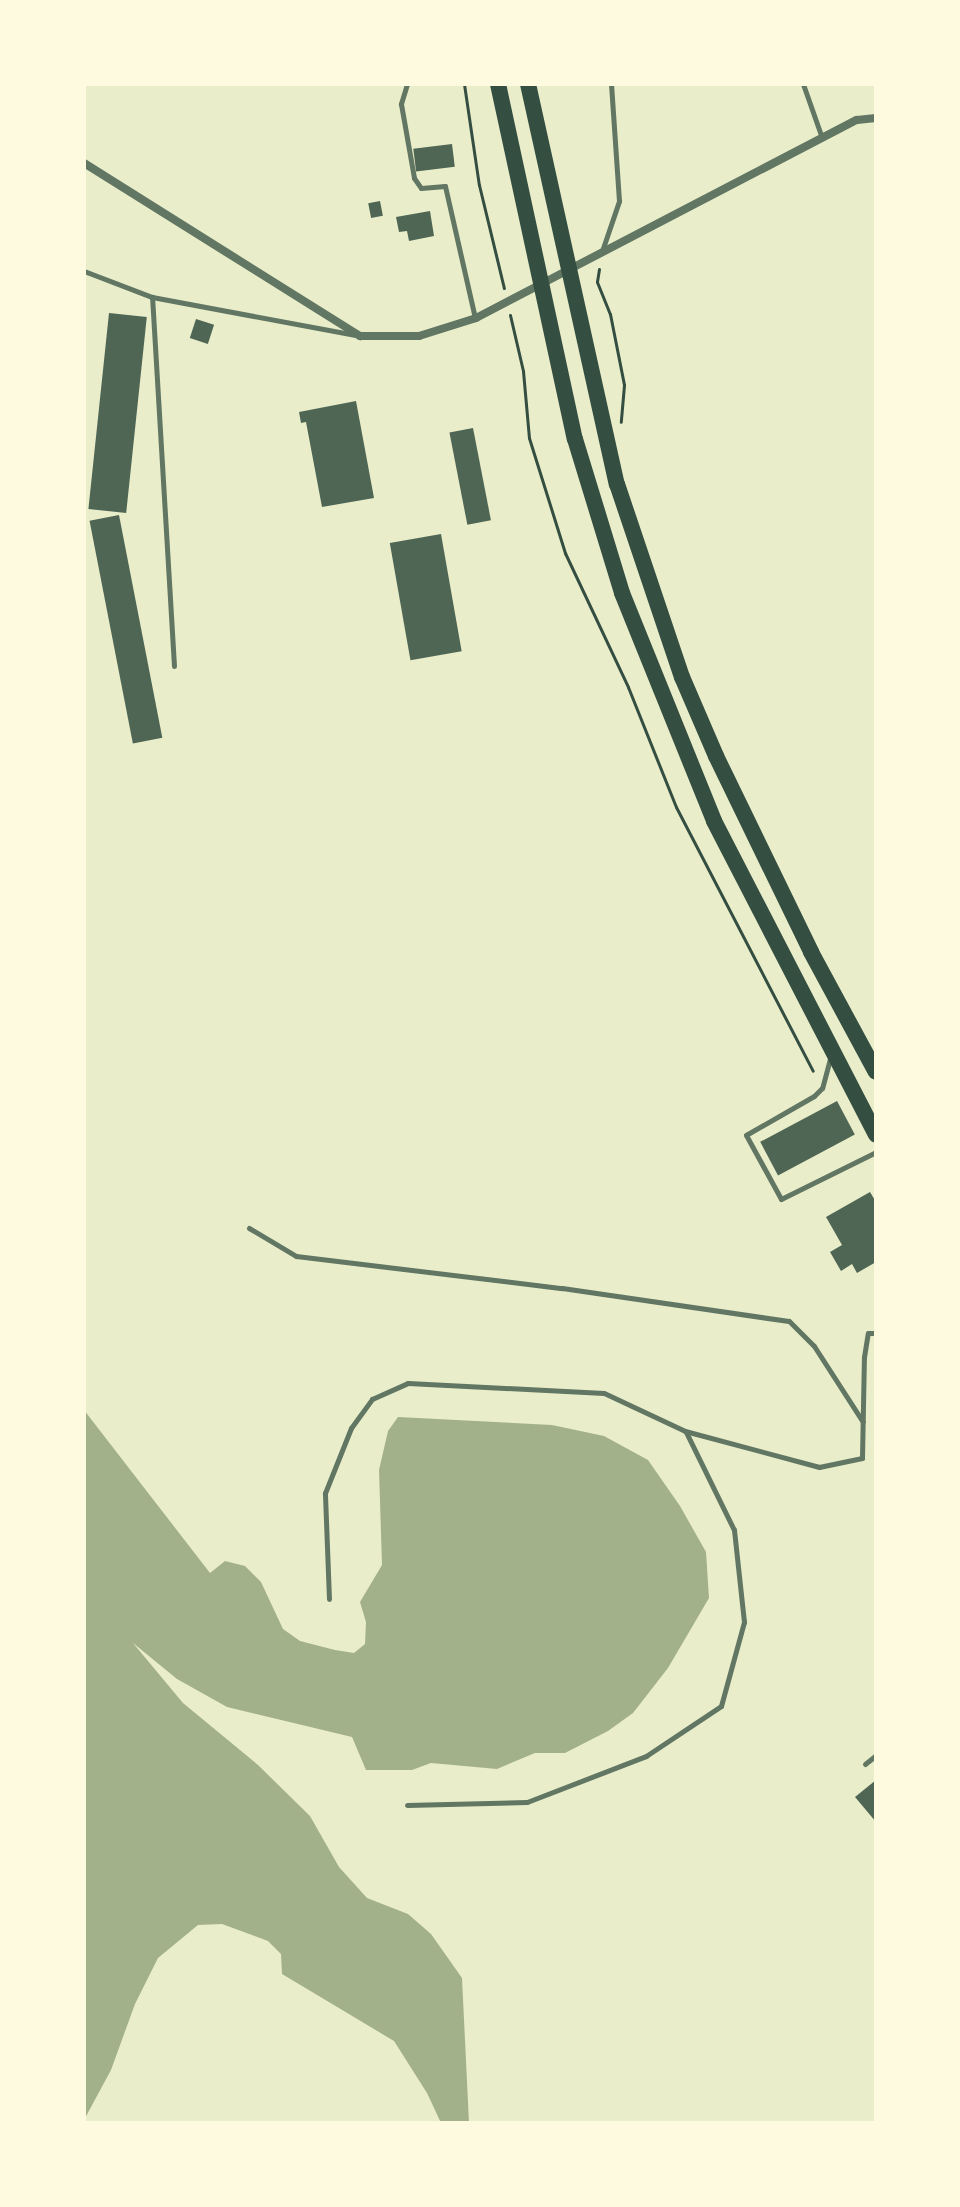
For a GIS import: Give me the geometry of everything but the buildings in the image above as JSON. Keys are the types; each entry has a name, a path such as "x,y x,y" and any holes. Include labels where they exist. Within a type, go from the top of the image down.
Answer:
{"main road":[{"path":"498,84 539,287 575,439 606,544 643,650 714,821 876,1135"},
{"path":"528,84 617,484 682,677 716,756 811,952 876,1072"}],"street":[{"path":"84,163 360,336 419,336 476,318 569,273 602,251 857,120 876,118"}],"lane":[{"path":"407,84 401,104 414,178 421,188 445,186 476,318"},
{"path":"602,251 619,201 611,84"},
{"path":"803,84 822,138"},
{"path":"84,271 152,297 360,336"},
{"path":"152,297 174,666"},
{"path":"832,1050 822,1088 814,1096 746,1135 781,1199 876,1152"},
{"path":"249,1228 296,1256 562,1288 789,1321 814,1346 864,1423"},
{"path":"329,1599 325,1493 351,1428 372,1399 408,1383 604,1393 685,1431 819,1467 862,1458 864,1357 868,1333 876,1333"},
{"path":"407,1805 527,1802 646,1756 721,1706 744,1622 734,1530 685,1431"},
{"path":"865,1764 876,1755"}],"path":[{"path":"602,251 597,282 610,314 624,385 621,430"}],"shaded area":[{"path":"84,1410 210,1573 225,1561 245,1566 261,1582 283,1629 300,1641 335,1650 354,1653 365,1644 366,1622 360,1602 382,1565 379,1470 388,1431 398,1417 552,1425 604,1436 648,1460 680,1506 706,1552 709,1598 668,1668 633,1713 608,1731 565,1753 535,1753 497,1769 431,1763 412,1770 366,1770 352,1737 227,1707 177,1679 133,1643 183,1703 258,1765 310,1816 339,1867 367,1898 408,1914 431,1934 462,1978 469,2123 441,2123 427,2093 394,2041 282,1974 281,1954 268,1941 222,1924 198,1925 158,1958 135,2004 111,2070 84,2120"}]}
